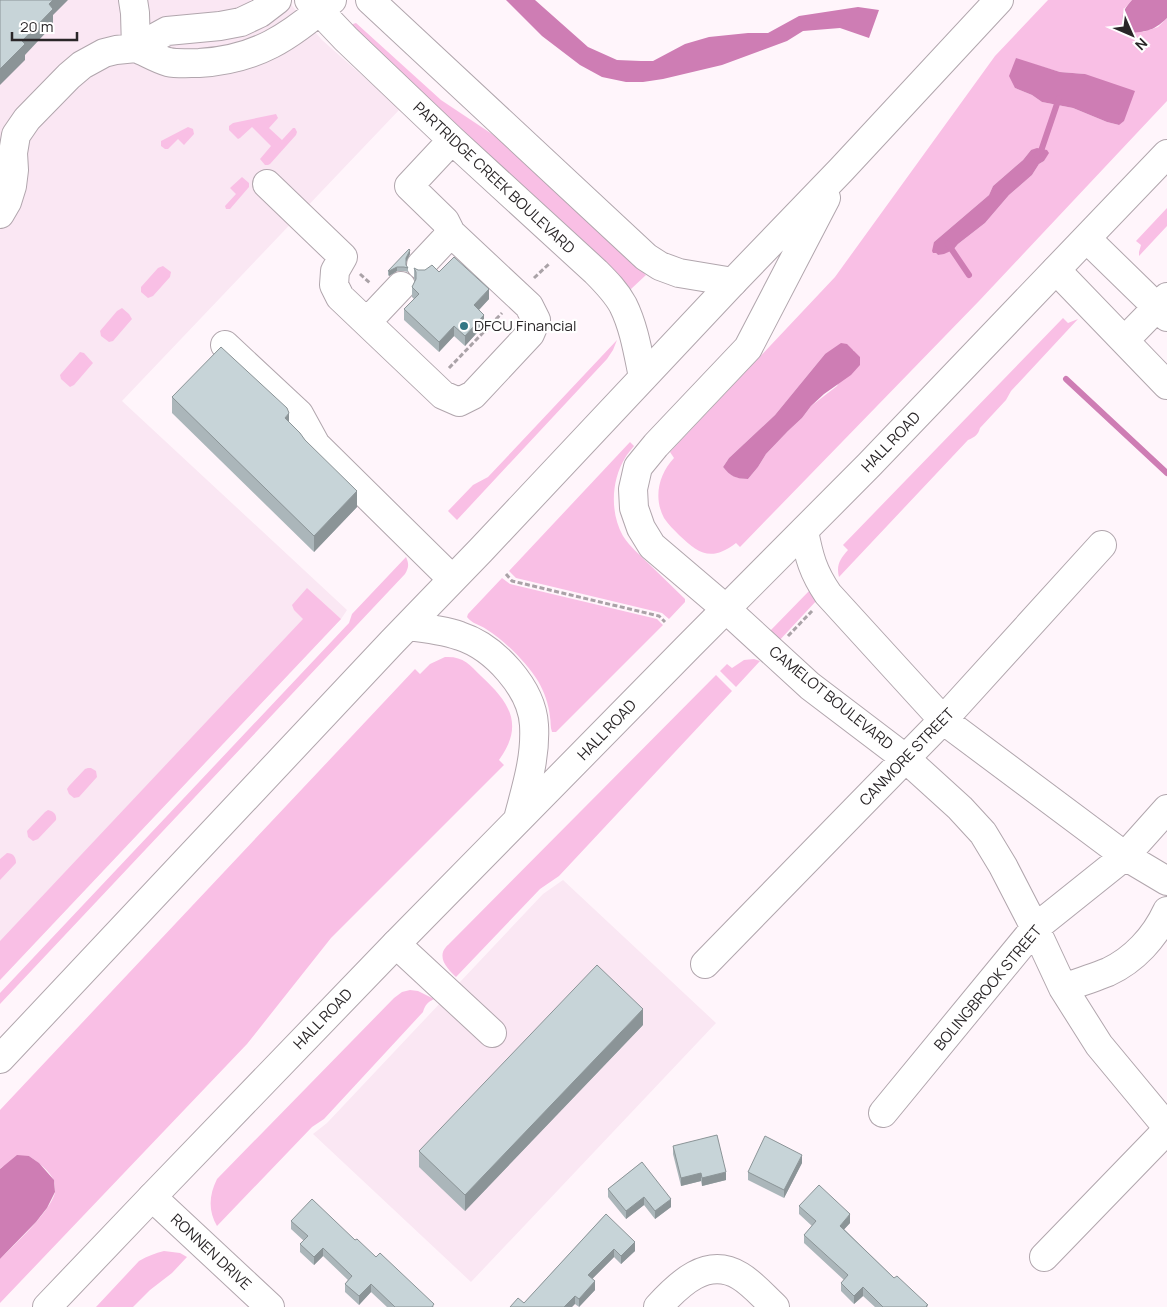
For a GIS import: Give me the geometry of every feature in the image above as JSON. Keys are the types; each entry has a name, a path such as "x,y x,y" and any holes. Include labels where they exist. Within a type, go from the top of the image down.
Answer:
{"main road":[{"path":"133,0 136,13 136,48"},
{"path":"0,214 7,202 12,186 14,170 13,153 16,135 27,119 82,66 104,53 136,48 167,31 241,22 260,13 277,0"},
{"path":"370,0 646,257 660,266 678,273 733,282"},
{"path":"0,1059 999,0"},
{"path":"136,48 169,62 211,62 236,58 258,51 299,28 320,4"},
{"name":"PARTRIDGE CREEK BOULEVARD","path":"320,4 346,39 612,289 623,305 631,325 644,377"},
{"path":"267,184 343,257 335,271 334,285 340,297 443,395 459,402 473,395 530,334 536,320 529,306 452,233 445,221 409,186 452,140"},
{"name":"HALL ROAD","path":"47,1307 396,944 869,465 1167,154"},
{"name":"CAMELOT BOULEVARD","path":"840,170 748,348 656,445 638,467 633,489 634,508 641,528 652,546 726,609 810,686 906,759 960,808 983,833 1003,866 1063,988 1099,1045 1167,1128"},
{"path":"421,265 452,233"},
{"path":"1087,239 1164,307 1125,340"},
{"path":"1056,270 1167,385"},
{"path":"367,322 401,286"},
{"path":"225,345 299,414 316,445 452,579"},
{"path":"804,531 809,557 818,580 828,594 943,720 1125,856 1167,882"},
{"name":"CANMORE STREET","path":"705,964 943,720 1102,545"},
{"path":"408,626 435,628 461,636 481,646 499,661 518,682 530,705 534,723 532,762 518,821"},
{"name":"BOLINGBROOK STREET","path":"883,1113 1035,928 1125,856 1167,809"},
{"path":"1063,988 1108,972 1132,958 1150,939 1167,911"},
{"path":"396,944 492,1033"},
{"path":"1044,1257 1167,1128"},
{"name":"RONNEN DRIVE","path":"152,1197 270,1307"},
{"path":"658,1307 676,1288 697,1273 719,1268 740,1276 775,1307"}],"path":[{"path":"533,280 550,263"},
{"path":"358,272 372,285"},
{"path":"444,373 505,310"},
{"path":"506,574 512,581 659,616 665,622"},
{"path":"786,638 814,609"}],"shaded area":[{"path":"0,0 287,0 322,40 400,109 122,401 347,610 341,619 0,980"},
{"path":"506,0 535,0 588,47 617,60 641,61 653,61 685,44 709,37 768,33 799,16 858,7 879,10 869,38 840,28 803,31 787,41 722,65 663,79 626,82 602,77 580,65 542,36"},
{"path":"1048,0 1132,0 1124,9 1143,32 1158,27 1167,18 1167,101 979,301 740,547 736,543 727,549 712,554 699,551 686,542 673,529 664,518 661,510 658,494 659,486 661,478 674,458 670,452 835,277 995,56","holes":["1016,59 1060,72 1085,74 1119,125 1073,108 1042,102 1032,95 1015,88 1014,66","1031,150 1048,153 1032,175 1009,195 985,223 953,250 938,255 934,242 989,195 993,186 1023,160","854,350 837,386 811,406 802,418 766,454 748,479 737,478 728,473 723,467 729,458 775,415 825,354"]},
{"path":"1132,0 1167,0 1167,18 1148,30 1125,33 1123,15"},
{"path":"356,23 441,100 501,140 646,275 631,289 354,30 353,24"},
{"path":"1016,58 1060,72 1085,74 1135,91 1124,121 1119,125 1107,122 1073,108 1042,102 1032,95 1015,88 1009,76"},
{"path":"276,114 278,118 269,128 282,140 293,128 297,132 270,164 265,165 260,159 271,146 252,127 238,139 229,130 229,126 233,123"},
{"path":"188,127 193,129 194,134 184,145 178,139 168,149 161,146 161,141"},
{"path":"1037,148 1047,150 1049,153 1044,161 1039,164 1032,175 1009,195 985,223 953,250 938,255 933,253 934,242 989,195 993,186 1023,160 1031,150"},
{"path":"242,177 249,183 249,187 230,209 226,209 225,206 236,194 230,188"},
{"path":"1167,208 1167,226 1139,256 1141,245 1136,241"},
{"path":"163,266 171,272 170,277 153,296 148,298 141,292 141,287 158,268"},
{"path":"122,308 132,319 113,341 109,342 101,336 100,331 117,311"},
{"path":"1063,318 1068,323 1078,319 1011,391 1006,400 980,428 976,436 968,440 839,577 839,562 848,550 843,545"},
{"path":"617,340 607,359 457,520 448,511 473,485 488,477"},
{"path":"841,343 847,344 860,357 860,365 851,375 824,394 811,406 802,418 766,454 748,479 737,478 728,473 723,467 729,458 775,415 825,354"},
{"path":"80,352 84,353 93,363 74,385 70,387 61,379 60,375"},
{"path":"630,442 634,446 620,467 615,487 614,507 616,517 623,536 629,544 685,599 685,602 669,619 662,613 516,578 509,571"},
{"path":"406,557 408,566 405,574 0,1004 0,993 349,623 352,614"},
{"path":"502,578 510,584 657,619 663,625 556,732 552,732 546,698 533,674 508,646 467,617"},
{"path":"307,588 341,619 0,980 0,941 303,619 294,610 292,605"},
{"path":"809,591 818,599 777,643 770,631"},
{"path":"445,657 461,659 469,664 491,686 506,705 512,724 507,747 499,760 504,765 331,938 247,1044 0,1303 0,1259 46,1210 55,1193 55,1185 50,1174 29,1156 0,1169 0,1110 415,669 420,674 430,664"},
{"path":"754,659 760,661 736,687 720,671 727,664 732,668 744,660"},
{"path":"716,675 732,691 559,876 540,889 456,977 446,966 442,956 447,946"},
{"path":"88,768 96,771 97,777 79,797 74,798 67,789"},
{"path":"48,810 54,813 56,820 38,839 33,841 28,837 27,831"},
{"path":"7,853 14,856 16,863 0,880 0,859"},
{"path":"563,880 716,1023 471,1282 313,1134 327,1123 543,894"},
{"path":"418,991 434,999 427,1004 423,1012 324,1119 312,1127 217,1226 212,1215 211,1203 212,1191 217,1179 394,998 402,992"},
{"path":"17,1155 29,1156 39,1163 54,1180 55,1192 47,1208 36,1222 0,1259 0,1169"},
{"path":"164,1251 180,1253 187,1257 172,1273 150,1290 133,1307 96,1307 139,1261"}],"building":[{"path":"0,0 53,0 49,4 53,9 22,41 25,44 0,69"},
{"path":"409,249 406,258 408,268 397,267 388,271"},
{"path":"454,257 489,289 474,305 484,315 465,336 454,326 439,342 404,309 419,294 412,287 416,279 414,268 425,270 432,265 439,272"},
{"path":"221,347 287,408 289,413 285,418 357,491 314,536 172,397"},
{"path":"597,965 643,1009 465,1195 419,1151"},
{"path":"717,1135 726,1172 702,1178 701,1173 681,1178 673,1146"},
{"path":"765,1136 802,1155 784,1190 748,1172"},
{"path":"642,1162 671,1199 655,1211 644,1197 626,1211 608,1189"},
{"path":"819,1185 850,1214 840,1226 894,1278 897,1276 928,1305 927,1307 883,1307 863,1287 854,1296 841,1283 848,1275 804,1235 816,1221 799,1206"},
{"path":"312,1199 355,1240 357,1239 376,1257 380,1253 434,1304 432,1307 395,1307 371,1284 359,1296 345,1284 352,1276 323,1248 314,1257 300,1244 308,1236 291,1221"},
{"path":"606,1214 635,1242 621,1256 614,1249 588,1275 595,1281 579,1299 575,1296 564,1307 510,1307 518,1298 524,1303"}],"waterway":[{"path":"1036,155 1041,151 1059,98"},
{"path":"948,244 969,275"},
{"path":"1066,379 1167,473"}],"place":[{"name":"DFCU Financial","path":"464,326"}]}
